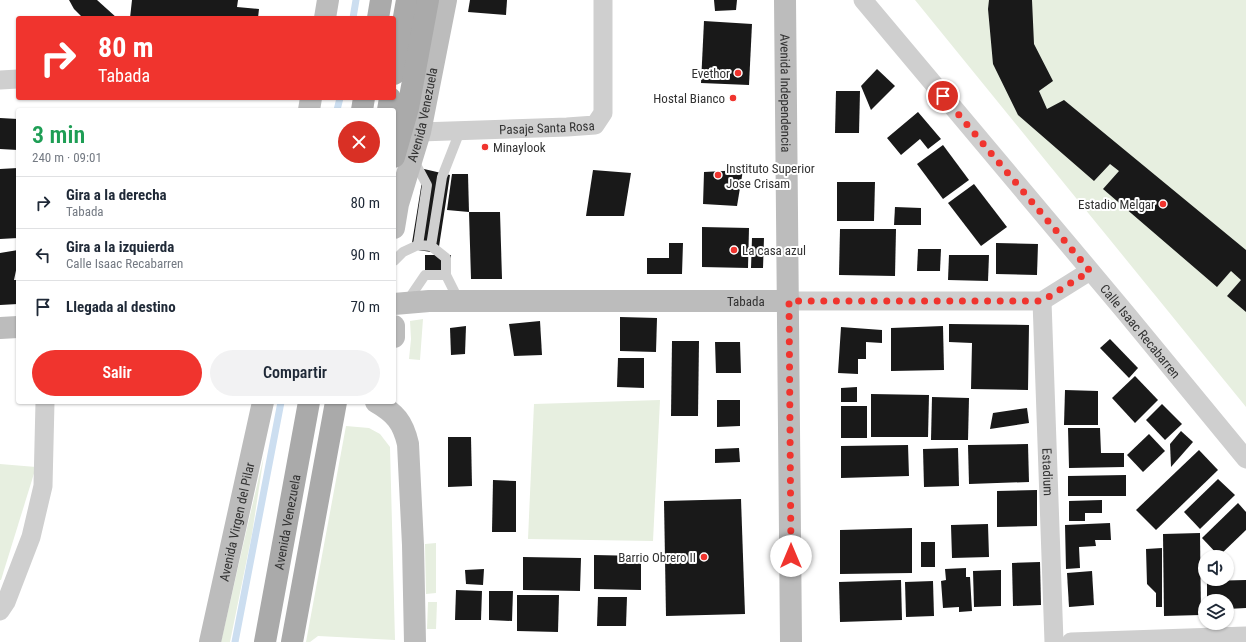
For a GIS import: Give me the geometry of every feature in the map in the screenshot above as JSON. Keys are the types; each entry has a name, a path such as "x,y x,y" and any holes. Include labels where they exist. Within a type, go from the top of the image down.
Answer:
{"main road":[{"path":"325,16 328,0"},
{"path":"378,16 381,0"},
{"path":"396,63 407,0"},
{"path":"403,157 408,108 428,0"},
{"name":"Avenida Venezuela","path":"396,216 403,157 420,132 446,0"},
{"name":"Avenida Independencia","path":"785,0 791,642"},
{"name":"Tabada","path":"400,304 459,301 789,301"},
{"path":"0,328 16,327"},
{"name":"Avenida Virgen del Pilar","path":"210,642 263,404"},
{"name":"Avenida Venezuela","path":"265,642 309,404"},
{"name":"Avenida Venezuela","path":"292,642 336,404"},
{"path":"379,404 388,409 401,423 405,431 408,444 413,545 415,642"}],"street":[{"name":"Pasaje Santa Rosa","path":"420,132 595,125 603,113 603,0"},
{"name":"Calle Isaac Recabarren","path":"864,1 1246,459"},
{"path":"0,80 16,79"},
{"path":"1042,301 1090,271"},
{"name":"Tabada","path":"789,301 1042,301"},
{"name":"Estadium","path":"1042,301 1054,642"},
{"path":"0,611 6,602 32,537 43,486 45,404"},
{"path":"1071,642 1246,636"}],"lane":[{"path":"431,246 442,177 460,131"},
{"path":"403,157 426,185 418,245"},
{"path":"396,259 403,252 418,245 431,246 446,258 446,275 459,301"},
{"path":"400,304 425,275 446,275"}],"green space":[{"name":"Estadio Melgar","path":"915,0 1246,0 1246,407"},
{"path":"423,319 420,360 409,359 411,339 410,321"},
{"path":"660,400 653,541 528,539 534,404"},
{"path":"346,426 369,428 380,434 390,447 395,640 318,636 310,642 306,642"},
{"path":"264,455 252,534 230,642 221,642 247,528"},
{"path":"0,464 36,467 1,580 0,580"},
{"path":"436,543 436,593 426,594 425,544"},
{"path":"428,602 437,602 436,629 427,629"}],"building":[{"path":"69,0 97,0 115,16 81,16 74,9"},
{"path":"132,0 238,0 237,7 259,9 258,16 130,16"},
{"path":"470,0 507,0 506,15 468,12"},
{"path":"714,0 737,0 736,10 715,11"},
{"path":"989,0 1032,0 1034,44 1053,81 1039,91 1047,109 1064,100 1246,250 1246,312 1227,296 1241,280 1231,271 1217,287 1103,189 1119,171 1110,164 1094,181 1018,115 993,64 988,9"},
{"path":"704,21 752,24 749,85 701,83"},
{"path":"877,69 895,86 871,110 861,86"},
{"path":"836,91 860,91 859,133 835,133"},
{"path":"918,112 941,139 928,149 920,139 901,155 887,138"},
{"path":"0,118 16,119 16,150 0,149"},
{"path":"943,145 969,180 943,199 917,164"},
{"path":"16,168 16,238 0,239 0,169"},
{"path":"424,169 450,175 438,253 411,249"},
{"path":"593,170 631,173 624,216 586,216"},
{"path":"743,170 737,206 703,204 704,172"},
{"path":"452,174 468,174 469,212 447,210"},
{"path":"837,182 875,182 874,221 837,221"},
{"path":"974,184 1007,227 981,246 948,203"},
{"path":"895,207 921,208 921,225 894,225"},
{"path":"469,212 500,212 502,279 471,279"},
{"path":"702,227 749,228 748,268 702,267"},
{"path":"840,229 896,229 895,276 839,275"},
{"path":"752,238 764,238 763,268 751,268"},
{"path":"669,243 683,243 682,274 647,274 647,258 669,258"},
{"path":"996,243 1038,244 1037,275 996,274"},
{"path":"918,249 941,249 940,271 917,271"},
{"path":"16,250 16,270 14,280 16,280 16,304 0,305 0,253"},
{"path":"425,255 451,255 451,272 425,272"},
{"path":"949,255 989,255 988,281 948,280"},
{"path":"620,317 657,318 656,352 620,351"},
{"path":"540,321 542,355 514,356 509,324"},
{"path":"949,324 1029,325 1028,390 971,389 972,343 949,342"},
{"path":"466,326 465,354 451,355 450,328"},
{"path":"943,326 944,370 891,371 891,328"},
{"path":"841,327 882,330 882,343 866,342 866,359 858,359 858,374 838,373"},
{"path":"1110,339 1138,368 1129,378 1100,348"},
{"path":"672,341 699,341 698,416 671,416"},
{"path":"715,342 740,342 741,373 716,373"},
{"path":"618,358 644,358 644,388 617,387"},
{"path":"1135,376 1158,400 1135,423 1112,398"},
{"path":"857,387 857,402 841,402 841,388"},
{"path":"1065,390 1098,391 1098,425 1064,425"},
{"path":"871,394 929,395 928,437 871,437"},
{"path":"932,397 969,398 968,440 931,440"},
{"path":"717,400 740,400 740,426 717,427"},
{"path":"1162,404 1182,424 1165,440 1146,420"},
{"path":"841,406 867,406 867,438 841,438"},
{"path":"1027,408 1029,423 990,429 993,413"},
{"path":"1068,428 1100,428 1101,453 1124,453 1124,467 1069,468"},
{"path":"1181,431 1193,442 1171,467 1170,444"},
{"path":"1149,434 1165,451 1143,472 1127,455"},
{"path":"448,437 471,437 472,486 448,487"},
{"path":"1028,444 1029,482 969,484 968,445"},
{"path":"908,445 909,476 841,478 841,446"},
{"path":"739,448 740,462 715,463 715,449"},
{"path":"958,448 959,486 924,487 923,449"},
{"path":"1199,450 1218,470 1156,530 1136,510"},
{"path":"1126,475 1126,496 1068,496 1068,476"},
{"path":"1218,479 1235,495 1200,529 1184,512"},
{"path":"493,480 516,481 516,532 492,532"},
{"path":"1037,490 1037,526 997,527 997,491"},
{"name":"Barrio Obrero II","path":"741,499 745,614 666,616 664,501"},
{"path":"1102,500 1102,513 1085,513 1085,521 1069,521 1069,501"},
{"path":"1238,503 1246,512 1246,530 1225,550 1213,550 1202,538"},
{"path":"1110,523 1111,540 1095,540 1096,546 1079,547 1080,568 1066,569 1065,525"},
{"path":"988,524 989,557 952,558 951,525"},
{"path":"912,528 912,573 840,574 840,530"},
{"path":"1200,533 1200,550 1198,550 1198,586 1201,586 1201,594 1198,594 1198,615 1164,616 1163,534"},
{"path":"921,542 935,542 935,567 921,567"},
{"path":"1162,548 1162,607 1156,607 1156,593 1147,584 1146,549"},
{"path":"594,555 641,556 641,590 594,589"},
{"path":"523,557 581,558 580,591 523,590"},
{"path":"1040,562 1041,605 1013,606 1012,563"},
{"path":"966,568 966,577 970,577 972,611 959,612 959,607 943,608 941,581 946,580 945,569"},
{"path":"484,569 483,585 466,584 465,570"},
{"path":"1001,570 1001,606 974,607 973,571"},
{"path":"1092,571 1094,605 1069,607 1067,573"},
{"path":"901,580 902,620 840,622 839,582"},
{"path":"1234,580 1246,580 1246,608 1234,609 1234,594 1207,594 1207,586 1234,586"},
{"path":"933,581 934,616 906,617 905,582"},
{"path":"456,590 482,591 481,620 455,620"},
{"path":"489,591 513,591 512,621 489,620"},
{"path":"517,595 559,595 558,632 517,631"},
{"path":"598,597 627,597 626,626 597,626"}],"waterway":[{"path":"353,16 356,0"},
{"path":"338,108 340,100"},
{"path":"235,642 281,404"}],"place":[{"name":"Evethor","path":"738,73"},
{"name":"Hostal Bianco","path":"733,98"},
{"name":"Minaylook","path":"485,147"},
{"name":"Instituto Superior Jose Crisam","path":"718,175"},
{"name":"Estadio Melgar","path":"1163,204"},
{"name":"La casa azul","path":"734,250"},
{"name":"Barrio Obrero II","path":"704,557"}],"route":[{"path":"791,556 789,301 1042,301 1090,271 943,96"}]}
